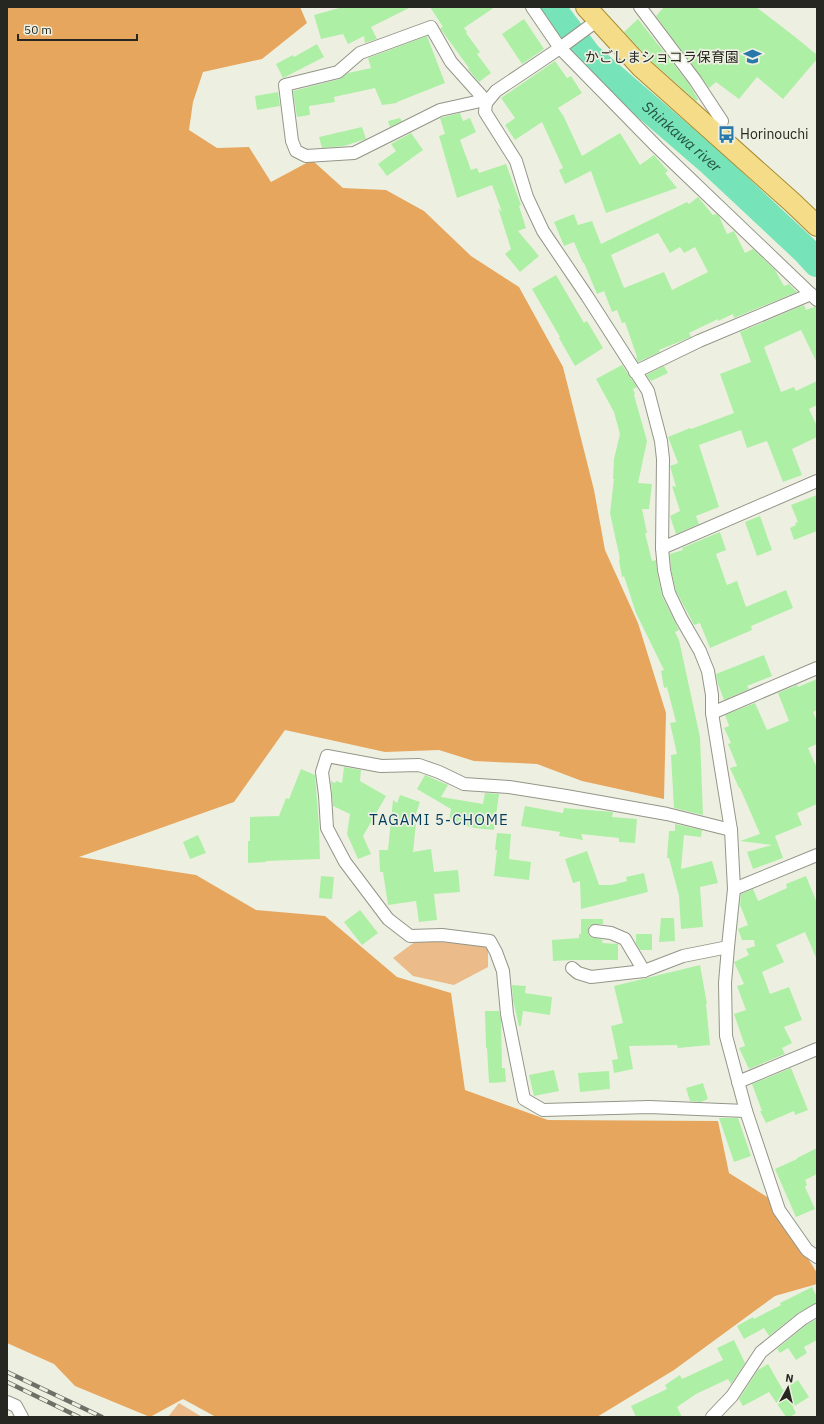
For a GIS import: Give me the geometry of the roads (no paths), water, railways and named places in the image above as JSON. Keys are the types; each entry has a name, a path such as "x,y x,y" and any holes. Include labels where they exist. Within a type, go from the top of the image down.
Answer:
{"main road":[{"path":"592,13 641,67 817,226"}],"street":[{"path":"532,7 560,48 657,148 814,297 699,341 635,372"},
{"path":"640,7 694,80 722,121 717,136"},
{"path":"592,13 560,48 496,91 485,101 440,110 354,153 306,156 296,151 292,141 285,85 338,72 360,53 431,27 451,62 485,101 485,112 516,161 527,196 543,231 648,391 663,459 662,548 664,570 669,593 681,618 700,651 708,671 712,695 712,713 731,830 734,889 725,983 726,1036 746,1111 779,1210 812,1247 817,1257"},
{"path":"662,548 817,481"},
{"path":"712,713 817,668"},
{"path":"731,830 667,814 566,796 509,787 464,784 439,772 419,765 380,766 327,756 322,772 327,828 345,862 388,919 410,936 442,935 490,941 503,971 507,1014 524,1099 543,1110 649,1106 746,1111"},
{"path":"734,889 817,855"},
{"path":"595,931 611,933 625,939 644,971"},
{"path":"572,968 578,974 591,978 644,971 683,956 728,947"},
{"path":"738,1082 817,1049"},
{"path":"712,1417 732,1396 761,1352 802,1319 817,1310"},
{"path":"7,1402 16,1406 22,1417"}],"waterway":[{"name":"Shinkawa river","path":"551,7 588,56 712,163 817,263"}],"railway":[{"path":"7,1372 102,1417"},
{"path":"7,1382 79,1417"}],"place":[{"name":"かごしまショコラ保育園","path":"752,57"},
{"name":"Horinouchi","path":"727,134"}],"district":[{"name":"TAGAMI 5-CHOME","path":"439,820"}]}
